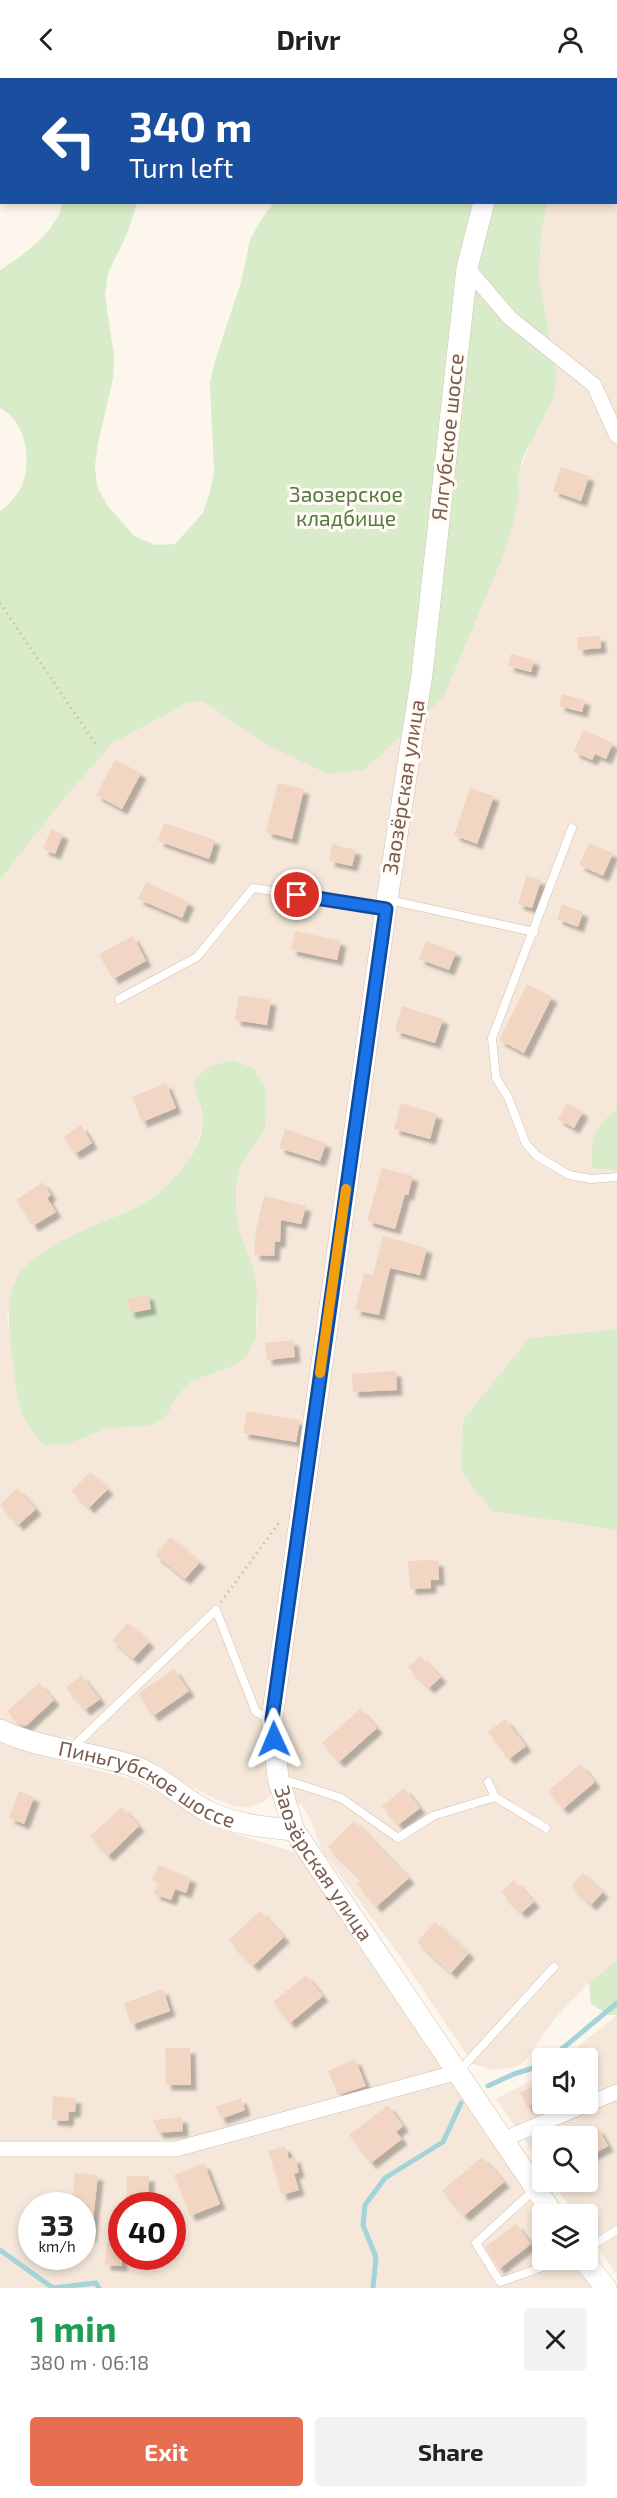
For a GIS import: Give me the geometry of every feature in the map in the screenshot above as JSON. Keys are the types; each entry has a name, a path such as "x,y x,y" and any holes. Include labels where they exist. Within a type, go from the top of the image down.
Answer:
{"street":[{"name":"Ялгубское шоссе","path":"422,674 467,268 483,204"},
{"path":"467,268 510,318 594,385 617,436"},
{"name":"Заозёрская улица","path":"422,674 387,904 272,1719 278,1778 294,1830 532,2182"},
{"name":"Пиньгубское шоссе","path":"0,1730 42,1746 69,1750 135,1767 208,1811 233,1822 294,1830"},
{"path":"0,2149 176,2149 458,2072"},
{"path":"504,2139 617,2092"},
{"path":"592,2270 606,2288"}],"lane":[{"path":"572,828 492,1038 496,1078 508,1096 526,1144 537,1156 569,1175 591,1179 617,1177"},
{"path":"119,999 197,957 253,888 387,904 534,932"},
{"path":"69,1750 216,1611 256,1712 272,1719"},
{"path":"278,1778 341,1798 398,1838 433,1816 495,1797"},
{"path":"488,1782 495,1797 546,1828"},
{"path":"458,2072 554,1967"},
{"path":"532,2192 476,2243 500,2282 534,2270"},
{"path":"598,2242 617,2230"}],"path":[{"path":"0,603 98,746"},
{"path":"216,1611 285,1514"}],"shaded area":[{"path":"547,204 617,204 617,1108 612,1112 593,1168 617,1171 617,1329 529,1338 463,1420 461,1471 491,1511 617,1530 617,1960 589,1983 558,2015 524,2062 515,2067 493,2070 473,2064 400,1956 322,1851 310,1818 301,1805 271,1794 265,1801 249,1808 233,1806 160,1770 70,1737 47,1740 0,1720 0,880 66,796 113,743 187,703 203,701 269,746 519,496 518,475 533,436 553,399 557,379 539,276 541,235","holes":["194,1080 266,1109 265,1130 241,1165 236,1186 236,1207 239,1230 255,1272 258,1315 256,1335 231,1367 192,1381 177,1396 167,1415 149,1426 108,1428 68,1444 21,1410 7,1318 18,1277 49,1248 144,1203 176,1176 189,1159 199,1140 203,1120"]},
{"path":"0,1739 39,1755 131,1779 168,1798 211,1826 297,1853 536,2204 532,2204 532,2270 588,2270 602,2288 0,2288"},
{"path":"617,2015 617,2275 598,2247 598,2204 568,2204 560,2192 598,2192 598,2126 532,2126 532,2151 496,2099 532,2080 532,2114 598,2114 598,2048 576,2048"}],"green space":[{"name":"Заозерское кладбище","path":"63,204 137,204 127,234 108,273 105,295 114,357 113,379 95,465 97,486 107,505 134,536 155,545 175,544 203,513 214,472 210,383 215,361 241,282 250,240 273,204 547,204 541,235 539,276 557,379 553,399 524,455 518,475 519,496 515,516 503,556 443,698 364,770 328,774 269,746 203,701 187,703 113,743 66,796 0,880 0,512 12,501 21,487 25,477 26,454 25,443 16,422 0,408 0,270 38,242 54,224"},
{"path":"232,1060 253,1068 265,1086 265,1130 241,1165 236,1186 239,1230 255,1272 257,1294 256,1335 248,1355 231,1367 192,1381 177,1396 167,1415 149,1426 108,1428 68,1444 44,1445 28,1426 20,1407 10,1341 9,1307 13,1286 28,1264 42,1253 76,1234 144,1203 170,1182 191,1156 201,1132 203,1120 193,1080 211,1066"},
{"path":"617,1108 617,1171 592,1168 593,1142 599,1128"},
{"path":"617,1329 617,1530 491,1511 461,1471 463,1420 529,1338"},
{"path":"617,1960 617,2015 609,2015 591,2004 589,1983"}],"building":[{"path":"561,467 589,476 581,501 553,491"},
{"path":"600,636 601,648 578,650 577,637"},
{"path":"511,654 534,660 531,672 508,666"},
{"path":"562,694 585,700 582,712 559,706"},
{"path":"583,730 613,743 606,759 595,754 592,760 574,752"},
{"path":"115,760 141,773 122,809 96,795"},
{"path":"278,783 304,789 292,839 266,832"},
{"path":"470,788 494,796 477,844 454,835"},
{"path":"164,823 215,840 209,859 158,841"},
{"path":"51,829 63,834 55,854 43,849"},
{"path":"589,843 613,853 603,876 579,865"},
{"path":"332,844 356,850 352,866 329,861"},
{"path":"526,876 541,880 532,908 518,904"},
{"path":"146,882 189,902 182,918 138,899"},
{"path":"562,904 583,912 578,927 557,919"},
{"path":"295,931 341,941 337,960 291,950"},
{"path":"133,936 146,961 113,979 99,954"},
{"path":"426,941 456,952 449,970 419,959"},
{"path":"527,984 552,997 524,1053 499,1040"},
{"path":"239,995 271,1000 267,1025 235,1020"},
{"path":"402,1006 443,1019 435,1043 395,1031"},
{"path":"166,1083 176,1108 142,1122 132,1097"},
{"path":"401,1103 437,1114 430,1139 394,1129"},
{"path":"567,1103 583,1112 574,1128 558,1119"},
{"path":"81,1125 92,1143 75,1154 63,1137"},
{"path":"285,1129 326,1143 320,1161 279,1148"},
{"path":"382,1168 413,1176 395,1229 367,1221"},
{"path":"43,1182 51,1195 47,1198 56,1212 33,1226 16,1200"},
{"path":"264,1196 306,1206 301,1224 281,1220 280,1242 275,1242 274,1256 254,1255 256,1230"},
{"path":"383,1236 427,1248 420,1275 390,1268 379,1315 355,1310 364,1273 373,1275"},
{"path":"148,1294 151,1309 130,1313 127,1299"},
{"path":"293,1340 295,1357 267,1360 265,1343"},
{"path":"396,1371 397,1390 353,1392 352,1374"},
{"path":"247,1411 300,1420 296,1442 243,1433"},
{"path":"90,1472 108,1489 89,1508 72,1491"},
{"path":"17,1488 36,1509 18,1525 0,1505"},
{"path":"170,1537 200,1562 185,1579 155,1555"},
{"path":"408,1561 438,1561 439,1580 431,1580 431,1588 410,1589"},
{"path":"128,1623 149,1642 133,1659 112,1640"},
{"path":"420,1656 441,1677 429,1688 408,1667"},
{"path":"174,1669 189,1691 153,1716 138,1694"},
{"path":"81,1675 100,1699 85,1710 66,1688"},
{"path":"39,1683 54,1700 26,1726 19,1724 7,1711"},
{"path":"360,1709 377,1728 339,1762 322,1743"},
{"path":"505,1719 526,1746 509,1759 488,1732"},
{"path":"580,1764 595,1782 563,1809 548,1791"},
{"path":"404,1788 420,1808 398,1825 382,1806"},
{"path":"19,1791 34,1797 24,1824 9,1818"},
{"path":"122,1807 139,1826 108,1856 90,1836"},
{"path":"354,1821 409,1878 376,1907 357,1884 362,1880 328,1847"},
{"path":"158,1865 191,1878 186,1893 175,1889 171,1900 154,1894 158,1883 152,1880"},
{"path":"583,1873 603,1892 591,1905 571,1886"},
{"path":"514,1880 534,1902 521,1913 501,1892"},
{"path":"260,1911 284,1937 253,1966 229,1940"},
{"path":"435,1922 469,1953 451,1973 417,1942"},
{"path":"306,1975 323,1996 290,2023 273,2002"},
{"path":"163,1989 170,2011 131,2025 124,2003"},
{"path":"165,2048 190,2048 191,2085 166,2085"},
{"path":"355,2059 366,2086 338,2095 328,2071"},
{"path":"532,2087 532,2104 527,2107 520,2093"},
{"path":"53,2096 76,2098 75,2112 69,2112 68,2121 52,2120"},
{"path":"241,2098 245,2110 221,2119 216,2107"},
{"path":"388,2105 403,2126 396,2132 402,2139 371,2163 349,2135"},
{"path":"182,2117 183,2131 158,2133 153,2120"},
{"path":"598,2128 608,2146 598,2152"},
{"path":"285,2146 289,2159 295,2157 299,2172 294,2174 299,2190 282,2195 268,2151"},
{"path":"482,2157 504,2182 464,2216 442,2191"},
{"path":"204,2163 220,2204 190,2216 186,2206 186,2192 181,2192 174,2175"},
{"path":"75,2173 98,2175 96,2193 73,2192"},
{"path":"127,2176 149,2176 148,2192 126,2192"},
{"path":"516,2224 531,2244 499,2269 485,2247"},
{"path":"107,2241 108,2241 108,2265 105,2265"}],"waterway":[{"path":"563,2048 617,2003"},
{"path":"488,2086 532,2068"},
{"path":"373,2288 376,2257 363,2225 365,2205 385,2178 443,2142 461,2103"},
{"path":"0,2250 53,2288 96,2283 99,2288"}],"slow traffic":[{"path":"320,1373 346,1189"}],"route":[{"path":"274,1739 272,1719 386,909 297,895"}]}
